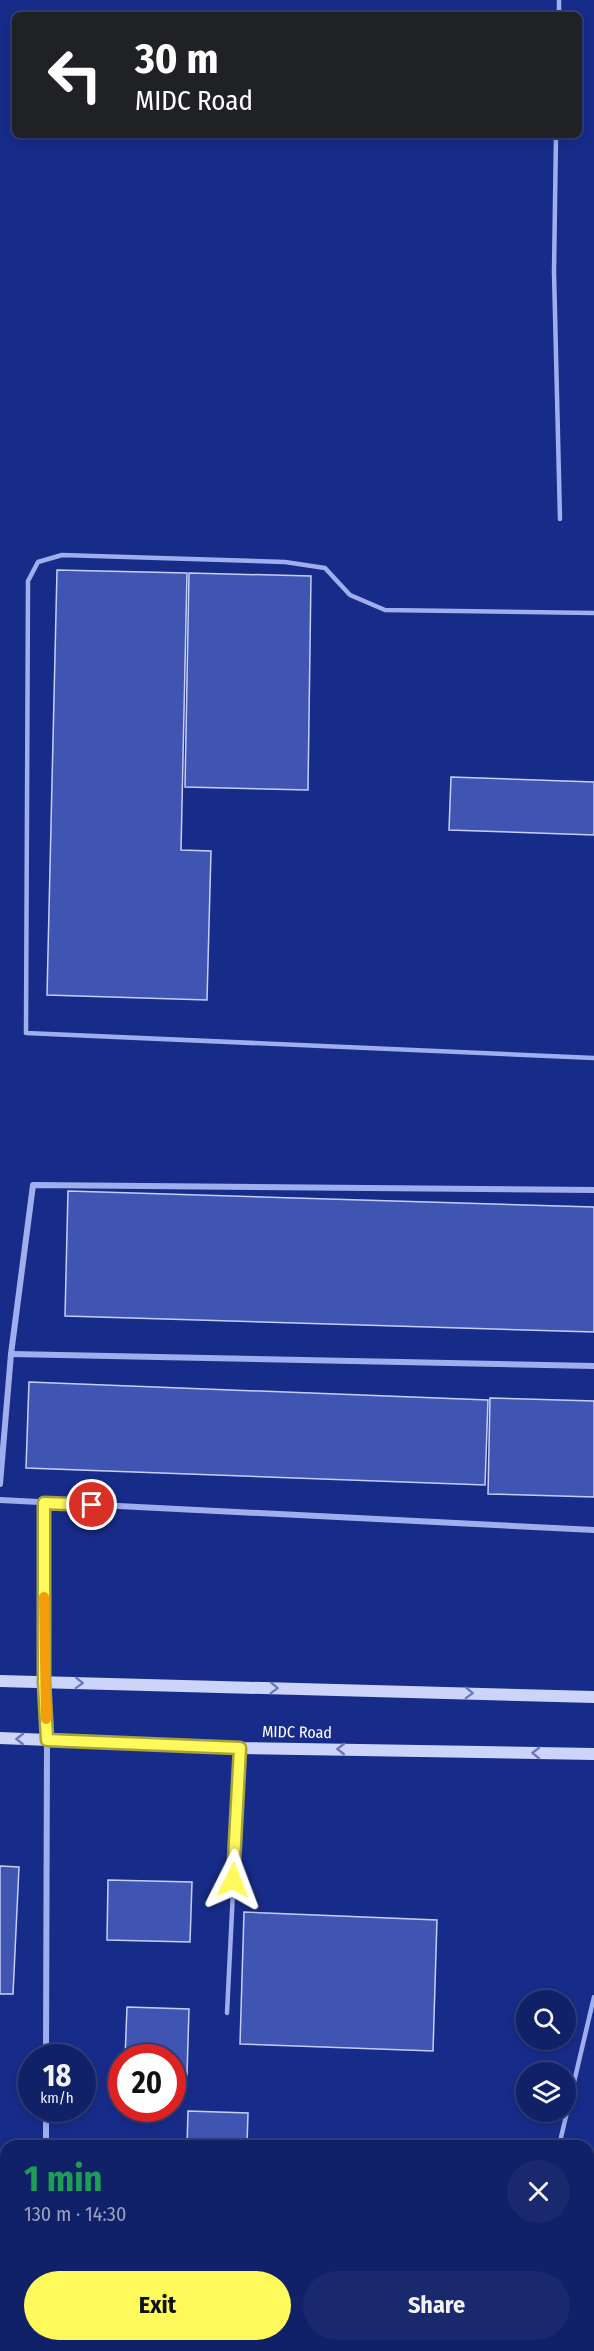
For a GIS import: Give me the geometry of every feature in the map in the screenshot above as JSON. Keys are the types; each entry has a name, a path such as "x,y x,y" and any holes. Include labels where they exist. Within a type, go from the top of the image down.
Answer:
{"main road":[{"path":"0,1680 594,1697"},
{"name":"MIDC Road","path":"0,1738 240,1748 594,1754"}],"street":[{"path":"0,1484 11,1354 33,1185 594,1190"},
{"path":"11,1354 594,1366"},
{"path":"0,1500 594,1530"},
{"path":"44,1503 44,1682 47,1740 46,2044"},
{"path":"46,2122 46,2140"}],"lane":[{"path":"556,138 554,272 560,519"},
{"path":"594,613 385,610 350,595 325,568 285,562 62,555 38,562 28,581 26,1033 594,1058"},
{"path":"226,2013 240,1748"},
{"path":"560,2140 594,1997"}],"building":[{"path":"57,570 187,573 181,850 211,851 207,1000 47,995"},
{"path":"189,573 311,576 308,790 185,787"},
{"path":"451,777 594,782 594,835 449,830"},
{"path":"68,1191 594,1207 594,1332 65,1316"},
{"path":"29,1382 488,1400 485,1485 26,1468"},
{"path":"490,1398 594,1401 594,1497 488,1494"},
{"path":"0,1866 19,1867 13,1994 0,1994"},
{"path":"108,1880 192,1882 190,1942 107,1940"},
{"path":"244,1912 437,1920 433,2051 240,2044"},
{"path":"127,2007 189,2009 187,2075 186,2044 126,2044"},
{"path":"188,2111 248,2113 247,2140 187,2140"}],"slow traffic":[{"path":"44,1597 46,1719"}],"route":[{"path":"92,1505 44,1503 44,1682 47,1740 240,1748 233,1880"}]}
